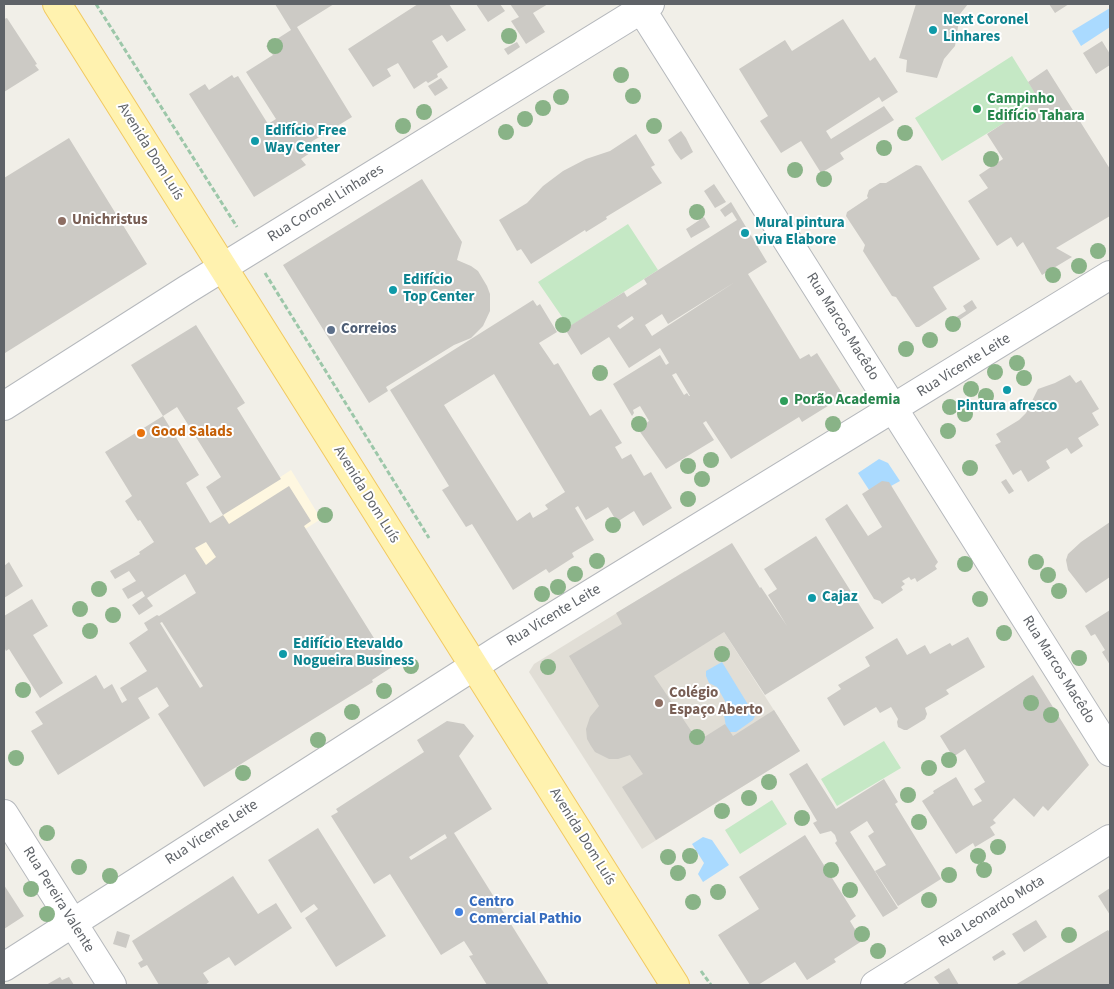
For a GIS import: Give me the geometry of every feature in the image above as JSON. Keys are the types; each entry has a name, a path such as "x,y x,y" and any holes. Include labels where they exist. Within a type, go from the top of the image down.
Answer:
{"main road":[{"name":"Avenida Dom Luís","path":"58,4 222,268 675,985"}],"street":[{"name":"Rua Coronel Linhares","path":"4,406 643,5"},
{"name":"Rua Marcos Macêdo","path":"643,5 893,409 1110,752"},
{"name":"Rua Vicente Leite","path":"4,967 474,666 1110,275"},
{"name":"Rua Pereira Valente","path":"4,814 112,985"},
{"name":"Rua Leonardo Mota","path":"875,985 1110,838"}],"path":[{"path":"96,4 236,227"},
{"path":"262,268 434,545"}],"shaded area":[{"path":"291,470 321,519 199,596 169,550"},
{"name":"Colégio Espaço Aberto","path":"685,571 800,751 642,849 529,672 534,664"}],"green space":[{"name":"Campinho Edifício Tahara","path":"1012,56 1040,101 942,161 915,118"},
{"path":"628,224 658,270 569,327 538,282"},
{"path":"884,741 901,768 837,806 821,779"},
{"path":"772,800 787,824 740,854 725,830"}],"water":[{"path":"1110,8 1110,27 1081,46 1072,31"},
{"path":"879,459 888,463 900,481 873,496 858,473"},
{"path":"722,662 755,716 753,720 736,732 730,732 726,727 724,715 728,706 717,687 709,683 706,676 706,671"},
{"path":"703,837 712,840 729,865 703,882 698,874 704,863 692,844"}],"building":[{"path":"275,4 334,4 297,27 352,117 311,142 316,149 301,159 306,165 254,197 189,94 205,84 209,90 232,75 234,78 238,76 268,124 276,119 246,72 273,55 266,46 291,30"},
{"path":"418,4 449,4 466,30 447,42 442,35 432,41 448,67 437,74 438,77 428,83 426,81 414,89 398,63 387,69 391,76 373,87 348,49"},
{"path":"476,4 500,4 505,11 488,22"},
{"path":"510,4 548,4 533,13 545,32 526,44 511,21 519,17"},
{"name":"Next Coronel Linhares","path":"916,4 968,4 960,14 955,46 944,59 937,78 906,72 907,60 899,58"},
{"path":"1049,4 1069,4 1055,13"},
{"path":"7,18 39,70 4,92 4,19"},
{"path":"843,19 870,61 875,57 898,92 882,102 879,97 826,131 831,139 884,106 894,120 840,153 844,159 821,173 801,141 781,153 760,121 768,116 739,69 785,40 792,51"},
{"path":"1102,41 1110,54 1110,65 1096,74 1083,53"},
{"path":"517,42 520,47 508,55 504,49"},
{"path":"1047,69 1110,169 1110,216 1056,248 1072,257 1042,275 1023,242 1017,247 1011,237 997,246 968,201 988,188 979,175 1003,159 987,134 1039,100 1028,82"},
{"path":"441,78 448,88 435,96 428,86"},
{"path":"681,131 693,152 681,160 668,140"},
{"path":"636,134 655,165 651,167 662,183 606,217 607,219 586,232 585,230 531,264 521,249 517,251 499,220 527,203 543,186 563,171 586,159 610,151"},
{"name":"Unichristus","path":"69,138 147,264 5,353 4,178"},
{"path":"916,165 921,166 980,259 933,287 947,309 919,327 916,327 896,297 892,296 863,251 865,245 846,216 847,212 868,198 869,190 880,183 886,183"},
{"name":"Edifício Top Center","path":"422,179 462,242 457,260 478,271 487,286 490,294 490,311 483,326 471,338 454,345 386,387 388,391 369,403 283,265"},
{"path":"714,184 726,202 715,208 704,191"},
{"path":"731,202 767,262 748,274 800,359 809,354 811,357 817,353 844,396 802,422 799,417 731,459 706,421 703,423 714,440 666,469 638,429 649,421 640,406 633,410 632,416 613,384 660,355 666,365 669,363 660,348 629,368 609,337 581,355 565,329 624,292 627,297 647,284 644,279 737,220 732,212 725,217 720,210","holes":["735,282 652,336 645,325 662,314 668,324","632,316 634,319 620,329 617,326","676,373 690,396 687,393 684,395 672,375"]},
{"path":"704,217 710,227 691,238 686,229"},
{"path":"533,300 537,306 540,304 557,332 539,343 554,365 558,363 590,416 601,409 622,443 615,447 622,459 631,454 644,476 651,472 672,508 643,526 634,511 617,522 608,507 586,520 578,506 575,508 594,540 572,553 574,557 549,573 546,569 513,590 472,524 466,527 442,490 449,486 390,390","holes":["494,374 565,492 545,505 548,509 533,518 530,512 517,521 444,405"]},
{"path":"972,300 977,308 952,325 950,321 966,311 963,306"},
{"path":"196,325 245,403 237,408 281,479 223,515 206,487 221,477 177,407 163,416 131,365"},
{"path":"1070,375 1076,383 1081,380 1099,409 1092,413 1099,425 1078,438 1083,446 1071,454 1067,448 1046,461 1050,468 1028,482 1021,470 1013,475 995,445 1001,442 996,434 1019,420 1026,413 1038,389"},
{"path":"163,416 199,475 186,483 210,523 223,515 229,524 289,486 311,521 304,526 392,667 372,680 373,682 204,787 158,714 169,706 157,687 138,698 150,718 58,775 31,731 43,724 35,712 96,675 104,689 112,684 122,703 127,700 120,688 147,671 129,643 148,630 144,623 196,593 185,574 147,598 153,606 139,615 132,605 145,596 142,591 128,599 122,589 136,581 129,571 115,579 110,571 140,554 139,552 154,542 125,501 132,496 105,452","holes":["206,542 216,557 206,565 195,548","162,622 203,686 200,688 160,623"]},
{"path":"1006,479 1014,491 1009,494 1001,482"},
{"path":"882,481 889,482 938,562 935,566 937,569 917,582 915,578 911,580 909,577 902,581 905,584 901,587 903,590 882,604 874,599 825,519 847,504 868,536 882,527 862,494"},
{"path":"1110,522 1110,577 1086,593 1068,570 1066,560 1068,554 1081,542"},
{"name":"Colégio Espaço Aberto","path":"816,536 874,628 765,695 724,632 654,676 698,741 725,724 733,736 774,710 800,751 656,840 622,787 643,774 630,755 618,759 609,759 595,752 587,739 586,729 590,717 599,706 569,656 622,624 616,613 732,543 760,588 787,626 768,595 777,589 764,569"},
{"path":"9,562 23,586 4,598 4,566"},
{"path":"32,599 48,626 33,635 63,683 40,698 9,649 6,651 4,647 4,616"},
{"path":"1110,610 1110,665 1102,652 1105,650 1095,634 1091,636 1085,626"},
{"path":"968,637 985,667 946,690 949,694 925,708 927,714 925,719 907,730 898,727 898,719 891,707 880,713 876,707 844,726 827,698 841,689 838,685 870,666 865,657 897,638 907,655 925,645 930,654 950,643 952,646"},
{"path":"1033,675 1089,765 1048,811 1043,806 1034,817 1014,798 993,820 996,823 990,827 995,835 975,847 973,843 956,854 922,801 934,793 933,791 956,777 973,806 982,801 974,789 985,782 965,749 953,757 940,736"},
{"path":"447,721 464,724 474,736 459,756 492,809 454,833 549,985 487,985 469,956 473,955 464,941 441,955 390,874 374,884 331,816 338,812 336,809 424,752 417,740","holes":["445,834 447,838 411,860 409,857"]},
{"path":"807,763 836,809 884,779 898,802 895,804 941,879 898,906 875,871 886,865 868,836 874,832 867,821 850,832 898,908 883,917 835,843 837,841 835,835 831,831 820,834 813,823 817,821 789,774"},
{"path":"318,828 386,936 336,967 305,918 318,909 314,904 301,913 268,860"},
{"path":"805,835 856,916 850,921 862,941 834,959 836,962 807,980 795,962 758,985 750,985 718,935 759,909 739,877"},
{"path":"233,876 258,914 276,903 292,928 235,966 229,957 203,973 209,982 205,985 159,985 147,965 141,968 138,963 143,960 132,941"},
{"path":"4,885 24,916 4,929"},
{"path":"1110,888 1110,915 1098,896"},
{"path":"1036,920 1047,937 1024,952 1012,934"},
{"path":"1108,930 1110,933 1110,985 1015,985"},
{"path":"117,931 130,935 126,948 113,944"},
{"path":"1003,950 1006,954 994,961 992,957"},
{"path":"949,968 959,985 940,985 934,977"},
{"path":"60,977 62,980 69,977 74,985 46,985"}],"place":[{"name":"Next Coronel Linhares","path":"933,30"},
{"name":"Campinho Edifício Tahara","path":"977,109"},
{"name":"Edifício Free Way Center","path":"255,141"},
{"name":"Unichristus","path":"62,221"},
{"name":"Mural pintura viva Elabore","path":"745,233"},
{"name":"Edifício Top Center","path":"393,290"},
{"name":"Correios","path":"331,330"},
{"name":"Pintura afresco","path":"1007,390"},
{"name":"Porão Academia","path":"784,401"},
{"name":"Good Salads","path":"141,433"},
{"name":"Cajaz","path":"812,598"},
{"name":"Edifício Etevaldo Nogueira Business","path":"283,654"},
{"name":"Colégio Espaço Aberto","path":"659,703"},
{"name":"Centro Comercial Pathio","path":"459,912"}]}
